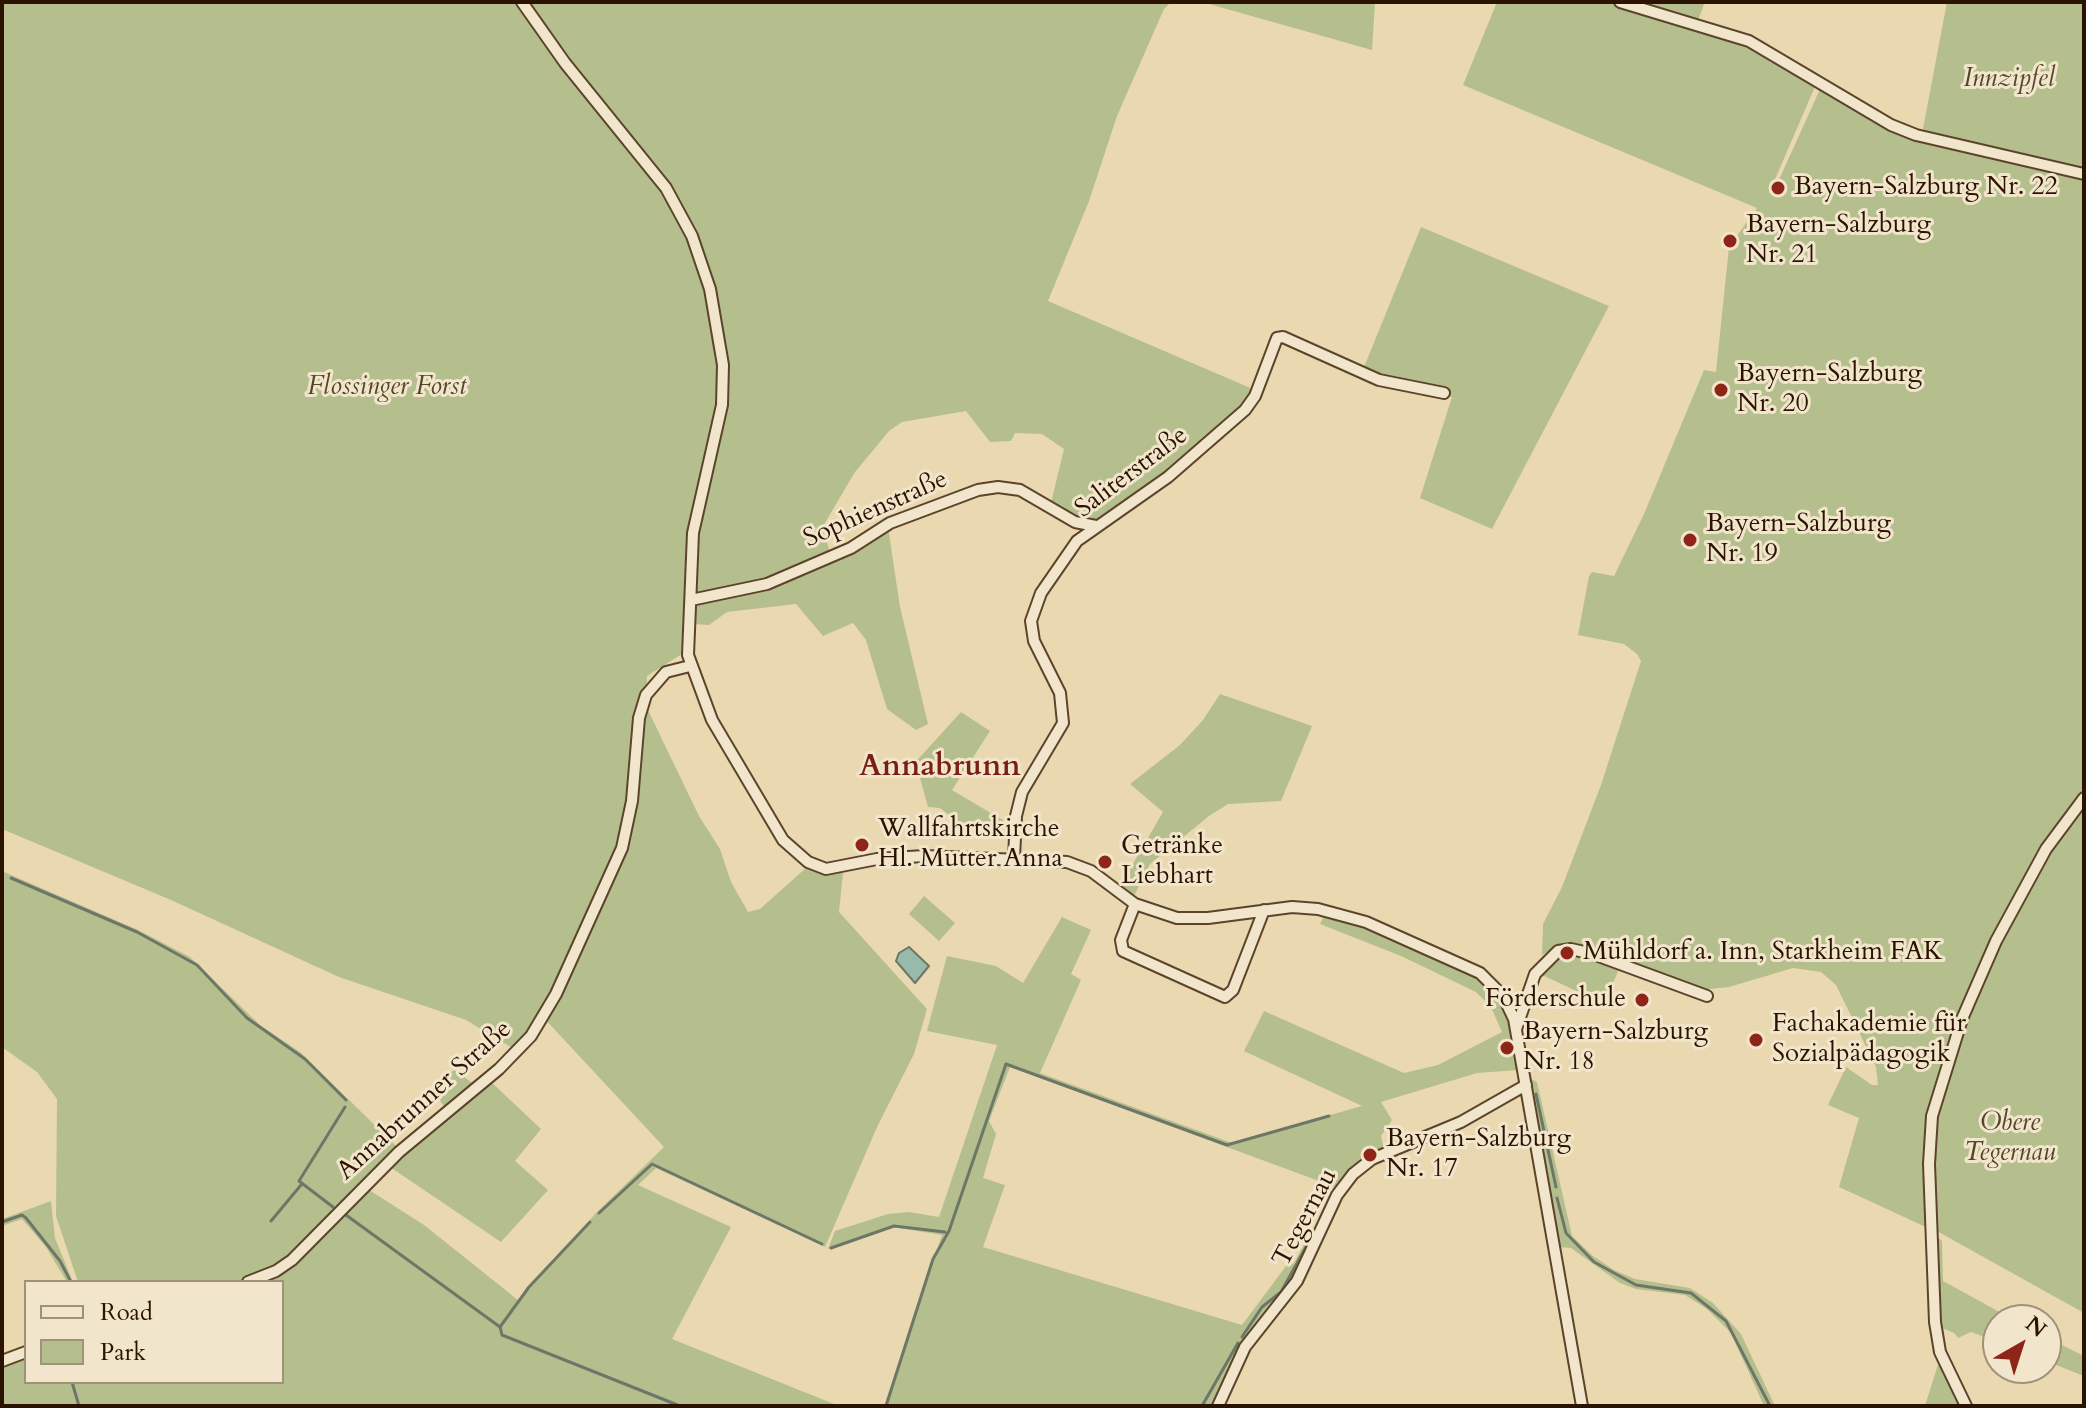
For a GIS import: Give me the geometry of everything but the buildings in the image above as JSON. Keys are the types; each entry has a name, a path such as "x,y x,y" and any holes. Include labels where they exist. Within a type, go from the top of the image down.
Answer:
{"street":[{"path":"522,2 565,63 666,188 692,236 710,289 723,365 722,405 695,521 687,630 690,666 712,720 750,790 783,840 808,862 826,869 877,859 924,856 1056,860 1084,867 1135,904 1157,914 1193,919 1292,907 1344,915 1473,969 1503,996 1516,1029 1582,1406"},
{"path":"1620,2 1749,41 1891,125 1916,135 2084,174"},
{"name":"Saliterstraße","path":"1014,858 1019,799 1063,723 1060,693 1034,641 1031,621 1041,593 1077,541 1168,477 1245,410 1255,396 1277,338 1283,337 1379,380 1444,393"},
{"name":"Sophienstraße","path":"691,600 767,584 851,548 890,523 978,490 998,487 1020,490 1075,522 1096,526"},
{"path":"1075,522 1077,541"},
{"name":"Annabrunner Straße","path":"252,1280 292,1260 399,1152 499,1069 531,1036 556,994 622,848 632,801 639,718 646,695 666,672 690,666"},
{"path":"1966,1406 1940,1352 1935,1322 1929,1164 1932,1116 1962,1019 1996,941 2051,840 2084,798"},
{"path":"1135,904 1121,940 1123,951 1225,997 1233,990 1264,910"},
{"path":"1516,1029 1535,974 1558,951 1581,951 1707,996"},
{"name":"Tegernau","path":"1218,1406 1245,1347 1297,1281 1337,1195 1353,1174 1372,1159 1461,1122 1491,1102 1526,1085"},
{"path":"2,1361 24,1353"}],"green space":[{"name":"Flossinger Forst","path":"2,2 1171,2 1164,9 1117,116 1089,201 1048,301 1255,390 1247,405 1160,480 1108,515 1089,521 1051,503 1064,449 1042,434 1015,433 1011,441 990,442 966,411 902,422 889,431 855,472 822,528 832,558 888,527 900,607 928,724 916,730 887,709 866,640 853,623 823,636 796,604 727,612 709,625 692,624 690,649 647,676 646,706 699,816 720,849 731,882 748,912 760,909 807,867 843,873 839,912 927,1009 914,1054 878,1125 825,1247 656,1168 638,1185 731,1227 672,1339 839,1406 2,1406 2,1365 24,1357 24,1384 284,1384 284,1280 77,1280 56,1216 57,1099 37,1072 2,1047 2,871 138,930 190,957 260,1025 300,1052 397,1147 294,1252 366,1188 424,1225 518,1300 596,1213 664,1147 541,1015 514,1049 466,1020 339,977 171,900 2,829"},
{"path":"1202,2 1375,2 1372,50"},
{"path":"1497,2 1613,2 1743,41 1817,82 1773,184 1778,182 1821,87 1882,123 2084,176 2084,793 2072,806 1962,1009 1931,1104 1928,1228 1839,1187 1859,1118 1828,1105 1846,1067 1872,1085 1878,1085 1876,1067 1836,985 1821,972 1793,968 1729,987 1700,990 1629,964 1552,950 1542,955 1543,924 1562,887 1601,785 1641,661 1624,644 1578,635 1589,576 1592,572 1614,576 1644,514 1704,370 1716,372 1729,247 1757,208 1463,85"},
{"path":"1626,2 1705,2 1698,20"},
{"name":"Innzipfel","path":"1947,2 2084,2 2084,171 1922,134"},
{"path":"1421,227 1609,306 1492,529 1420,498 1452,397 1400,386 1362,372"},
{"path":"1220,694 1312,726 1281,801 1228,804 1209,816 1150,864 1134,896 1120,886 1163,812 1130,784 1180,745 1203,720"},
{"path":"961,712 990,731 952,790 1006,822 1003,828 964,827 940,808 928,807 920,778 911,767"},
{"name":"Obere Tegernau","path":"2084,803 2084,1313 1935,1230 1934,1144 1935,1123 1975,993 2039,868"},
{"path":"924,896 955,923 939,941 909,914"},
{"path":"1325,914 1349,920 1477,975 1501,1001 1512,1026 1519,1070 1477,1073 1381,1102 1392,1120 1381,1136 1384,1150 1338,1188 1010,1067 989,1121 996,1134 983,1178 1005,1185 983,1247 1242,1325 1286,1266 1294,1263 1309,1235 1315,1236 1299,1273 1257,1330 1215,1406 884,1406 942,1235 893,1227 828,1249 835,1231 888,1214 909,1212 939,1217 997,1045 927,1031 947,956 996,966 1023,983 1062,917 1091,930 1071,974 1081,980 1040,1073 1232,1143 1362,1106 1244,1051 1264,1011 1404,1073 1438,1065 1502,1032 1491,1007 1476,992 1401,956 1320,924"},
{"path":"1566,954 1586,956 1619,969 1604,1004 1538,973 1554,957"},
{"path":"454,1070 474,1084 490,1081 541,1129 515,1161 548,1190 501,1242 390,1167 445,1108 432,1088"},
{"path":"1529,1078 1537,1082 1572,1236 1614,1270 1635,1279 1690,1288 1713,1303 1741,1334 1775,1406 1764,1406 1731,1333 1707,1309 1685,1295 1636,1289 1620,1283 1571,1248 1559,1247"},
{"path":"51,1201 55,1238 72,1280 66,1280 46,1247 22,1219 2,1226 2,1219"},
{"path":"1938,1237 1942,1241 1943,1281 1985,1304 1982,1304 1982,1336 1971,1332 1958,1338 1940,1327"},
{"path":"2062,1345 2084,1356 2084,1376 2062,1367"},
{"path":"1940,1358 1964,1406 1925,1406"}],"shaded area":[{"path":"909,947 929,966 915,983 896,961 899,953"}],"waterway":[{"path":"11,878 137,932 197,965 247,1018 305,1059 346,1100"},
{"path":"886,1406 933,1259 949,1231 1006,1064 1227,1145 1329,1116"},
{"path":"1536,1094 1556,1187"},
{"path":"333,1207 299,1181 345,1107"},
{"path":"599,1213 652,1164 822,1244"},
{"path":"271,1221 301,1185"},
{"path":"1557,1198 1566,1233 1594,1262 1636,1285 1691,1293 1726,1321 1770,1406"},
{"path":"2,1222 22,1215 26,1218 60,1261 70,1280"},
{"path":"346,1215 500,1327 502,1335 680,1406"},
{"path":"500,1327 529,1287 590,1222"},
{"path":"831,1248 894,1226 945,1232"},
{"path":"1242,1337 1262,1307 1281,1292 1311,1238"},
{"path":"1202,1406 1238,1343"},
{"path":"73,1384 79,1406"}],"place":[{"name":"Bayern-Salzburg Nr. 22","path":"1778,188"},
{"name":"Bayern-Salzburg Nr. 21","path":"1730,241"},
{"name":"Bayern-Salzburg Nr. 20","path":"1721,390"},
{"name":"Bayern-Salzburg Nr. 19","path":"1690,540"},
{"name":"Wallfahrtskirche Hl. Mutter Anna","path":"862,845"},
{"name":"Getränke Liebhart","path":"1105,862"},
{"name":"Mühldorf a. Inn, Starkheim FAK","path":"1567,953"},
{"name":"Förderschule","path":"1642,1000"},
{"name":"Fachakademie für Sozialpädagogik","path":"1756,1040"},
{"name":"Bayern-Salzburg Nr. 18","path":"1507,1048"},
{"name":"Bayern-Salzburg Nr. 17","path":"1370,1155"}],"district":[{"name":"Annabrunn","path":"940,768"}]}
